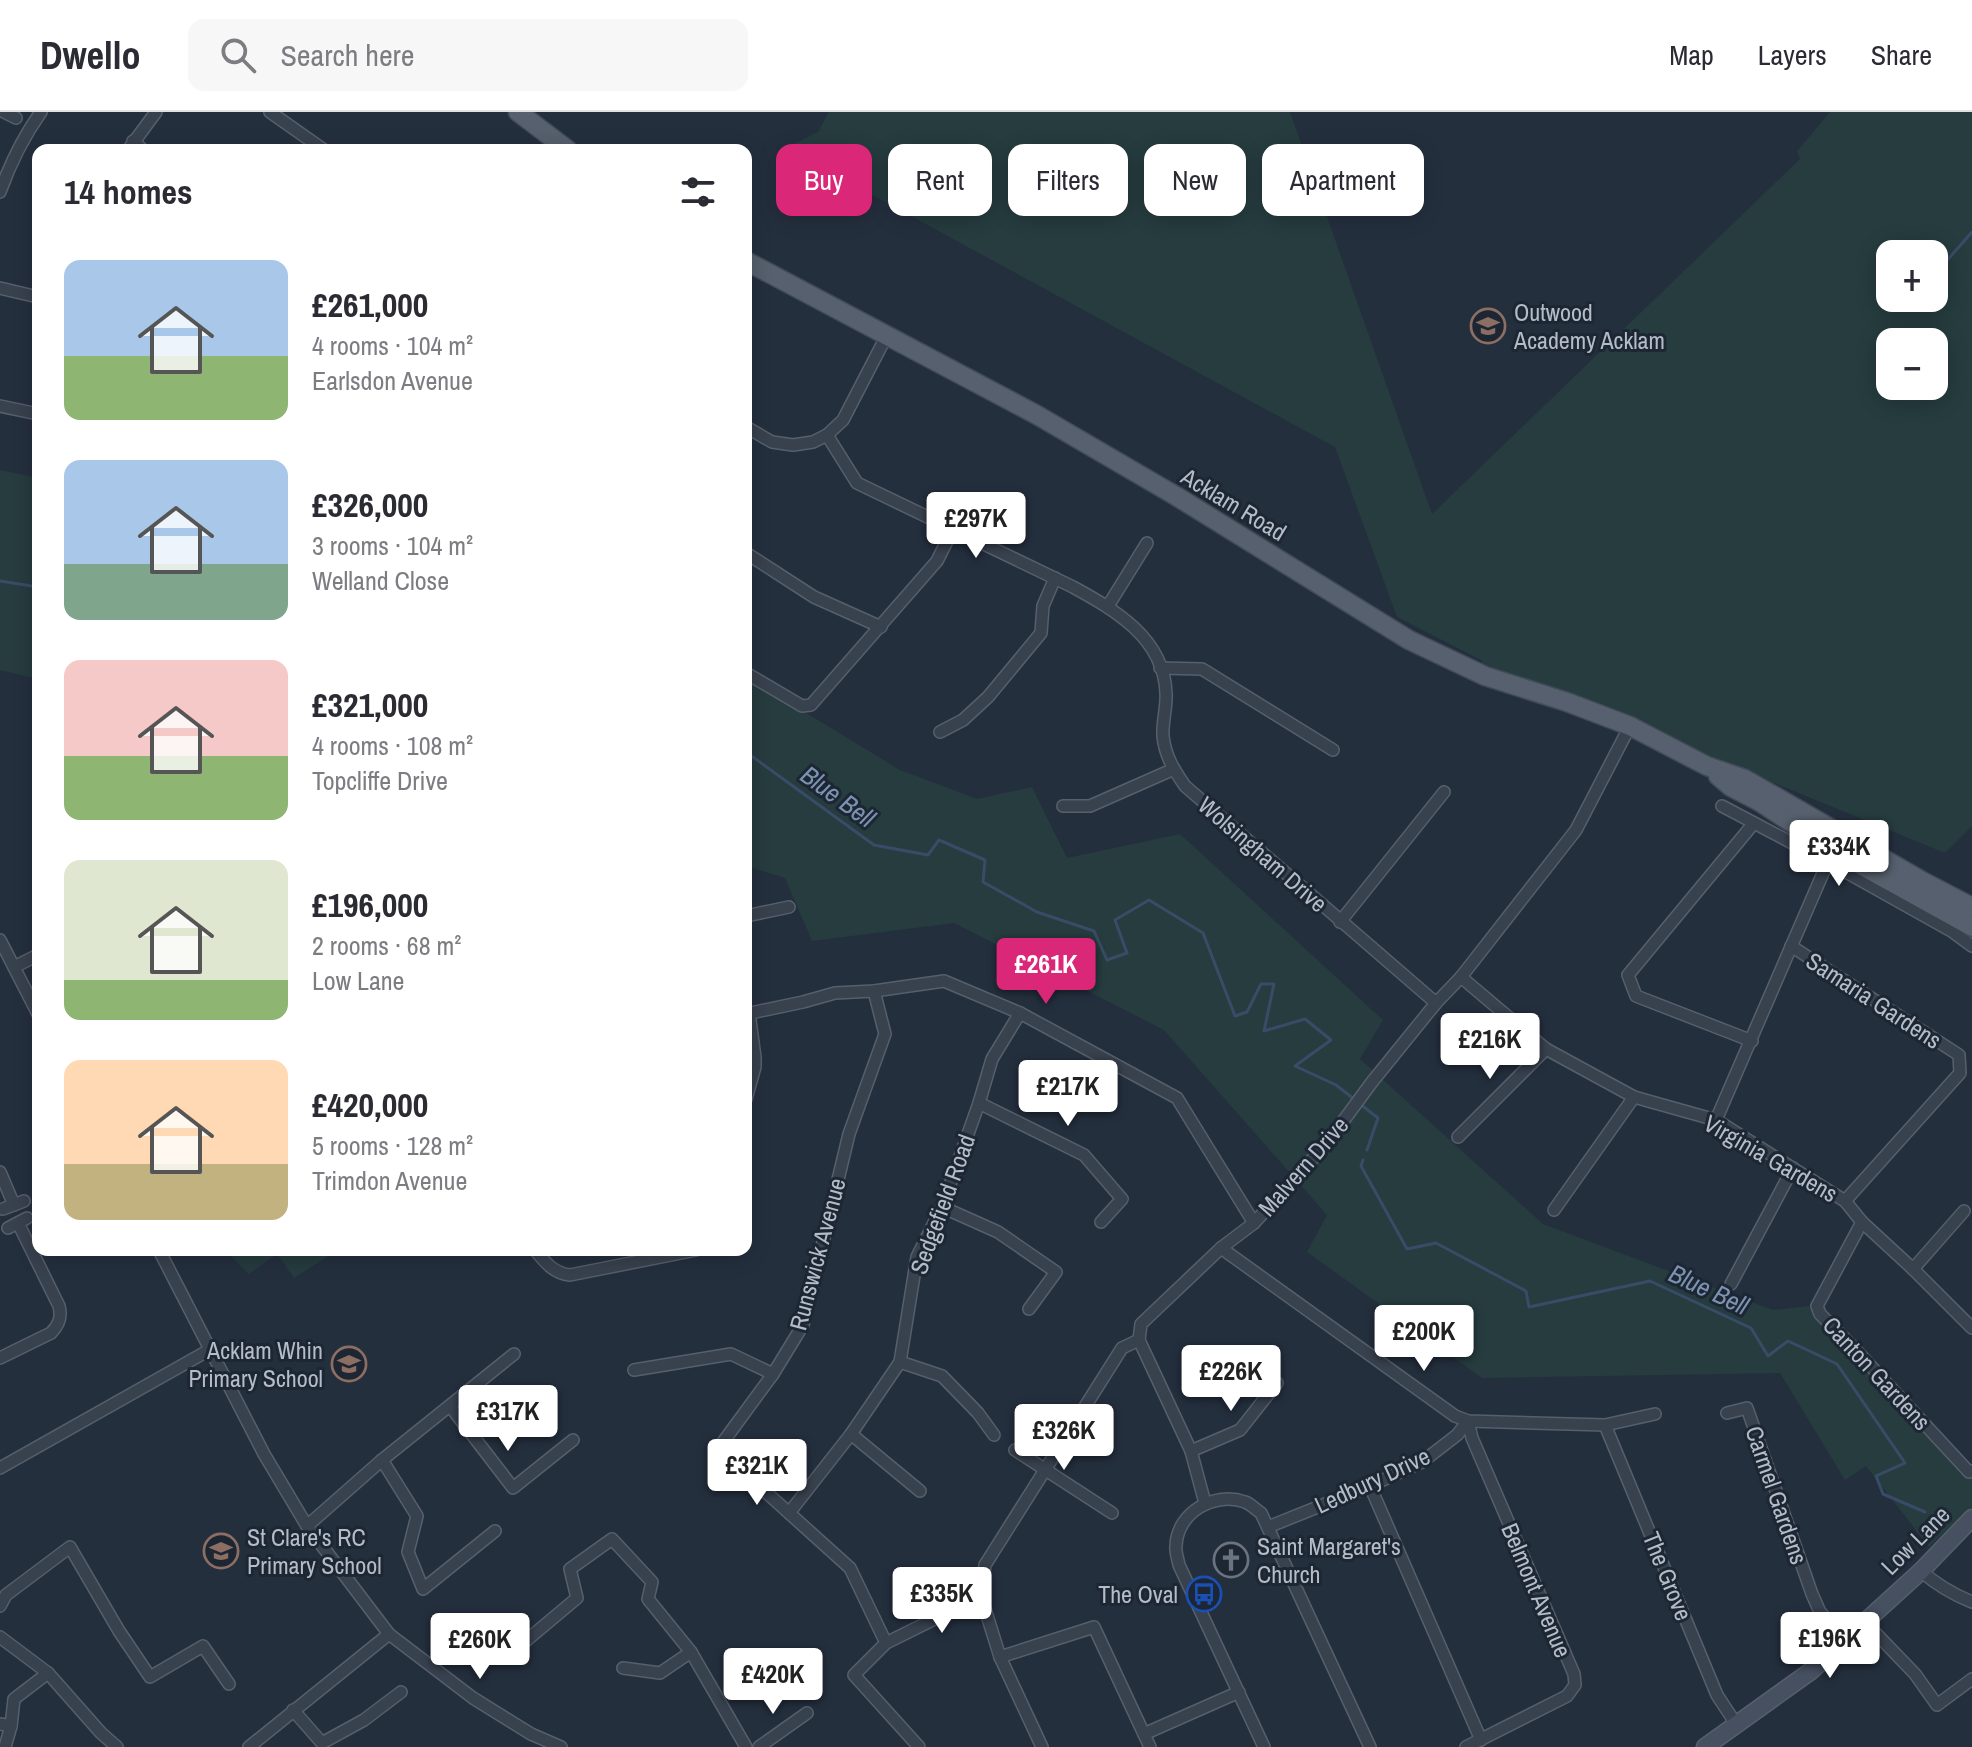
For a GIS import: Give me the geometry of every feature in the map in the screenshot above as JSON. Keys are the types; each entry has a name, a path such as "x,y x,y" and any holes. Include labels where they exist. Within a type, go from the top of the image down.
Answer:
{"main road":[{"path":"518,112 560,144"},
{"name":"Acklam Road","path":"752,264 1037,415 1176,496 1409,640 1485,676 1630,726 1707,766 1745,779 1972,907"},
{"name":"Acklam Road","path":"1707,766 1731,787 1760,802 1831,856 1972,927"},
{"name":"Low Lane","path":"1705,1747 1811,1671 1921,1571 1972,1518"}],"street":[{"path":"0,192 30,127 41,112"},
{"path":"132,144 156,112"},
{"path":"270,112 315,144"},
{"path":"0,288 32,296"},
{"path":"752,430 772,442 793,445 813,442 827,435 843,420 887,335"},
{"path":"0,406 32,413"},
{"path":"827,435 857,483 1108,606 1143,636 1160,668 1202,669 1333,750"},
{"path":"752,677 802,706 811,705 937,561 953,529"},
{"path":"1108,606 1147,543"},
{"path":"752,557 814,597 881,627"},
{"path":"940,732 963,720 988,697 1041,633 1043,606 1055,578"},
{"name":"Wolsingham Drive","path":"1160,668 1166,691 1163,734 1167,756 1185,786 1436,1003"},
{"name":"Malvern Drive","path":"981,1596 985,1565 1122,1348 1139,1340 1141,1324 1221,1248 1254,1223 1327,1143 1372,1082 1461,977 1576,830 1630,726"},
{"path":"1063,806 1090,806 1174,769"},
{"path":"1340,922 1444,792"},
{"path":"1722,806 1831,856 1972,946"},
{"path":"1752,1041 1636,996 1628,975 1754,823"},
{"path":"1716,1120 1831,856"},
{"path":"752,915 789,907"},
{"path":"0,940 32,1002"},
{"name":"Samaria Gardens","path":"1791,946 1959,1055 1960,1073 1845,1201"},
{"path":"14,967 32,958"},
{"name":"Virginia Gardens","path":"1461,977 1546,1049 1634,1097 1716,1120 1845,1201 1862,1222 1972,1328"},
{"path":"752,1013 835,993 944,981 1020,1013 1177,1098 1254,1223"},
{"name":"Runswick Avenue","path":"789,1513 718,1449 773,1374 803,1325 849,1134 885,1034 874,991"},
{"name":"Sedgefield Road","path":"789,1513 851,1434 900,1362 917,1257 942,1207 992,1059 1020,1013"},
{"path":"752,1041 755,1067 752,1078"},
{"path":"1458,1137 1546,1049"},
{"path":"1554,1210 1634,1097"},
{"path":"979,1103 1084,1155 1122,1199 1101,1222"},
{"path":"1731,1284 1793,1168"},
{"path":"0,1172 14,1205"},
{"path":"942,1207 998,1232 1056,1272 1029,1309"},
{"path":"1913,1269 1964,1211"},
{"name":"Canton Gardens","path":"1862,1222 1817,1306 1820,1314 1969,1472 1972,1471"},
{"path":"18,1223 32,1251"},
{"path":"1221,1248 1455,1416 1468,1421 1605,1425 1655,1414"},
{"path":"0,1358 51,1333 60,1318 59,1306 34,1256"},
{"path":"162,1256 264,1454 307,1526 389,1634 473,1698 531,1734 561,1747"},
{"path":"540,1256 557,1273 570,1275 666,1256"},
{"path":"1139,1340 1191,1451 1205,1503"},
{"path":"0,1452 3,1467 211,1349"},
{"path":"307,1526 382,1460 514,1354"},
{"path":"634,1370 731,1354 773,1374"},
{"path":"900,1362 942,1376 978,1413 994,1435"},
{"path":"1191,1451 1240,1430 1277,1383"},
{"path":"450,1406 513,1488 573,1440"},
{"name":"Carmel Gardens","path":"1727,1413 1747,1408 1812,1594 1820,1612 1844,1639"},
{"name":"Ledbury Drive","path":"1268,1527 1422,1462 1457,1435 1468,1421"},
{"name":"Belmont Avenue","path":"1466,1747 1567,1696 1575,1685 1574,1674 1472,1438 1468,1421"},
{"name":"The Grove","path":"1605,1425 1717,1695 1736,1724"},
{"path":"851,1434 920,1491"},
{"path":"1015,1450 1112,1513"},
{"path":"382,1460 417,1516 408,1552 423,1589 495,1531"},
{"path":"1370,1486 1481,1740"},
{"path":"1264,1747 1179,1565 1176,1546 1181,1525 1205,1503 1222,1498 1247,1503 1261,1513 1370,1747"},
{"path":"789,1513 850,1568 886,1643"},
{"path":"515,1650 577,1598 570,1569 612,1539 652,1582 648,1599 691,1652 746,1747"},
{"path":"0,1606 6,1595 70,1547 150,1677 203,1646 229,1684"},
{"path":"1921,1571 1947,1591 1972,1602"},
{"path":"919,1747 854,1675 886,1643 981,1596 1000,1657 1042,1747"},
{"path":"1864,1621 1915,1674 1937,1705 1972,1679"},
{"path":"1000,1657 1094,1627 1150,1747"},
{"path":"249,1747 389,1634"},
{"path":"0,1637 48,1673 117,1747"},
{"path":"623,1668 660,1673 691,1652"},
{"path":"5,1747 6,1725 14,1699 48,1673"},
{"path":"293,1710 322,1745 364,1720 401,1692"},
{"path":"1144,1734 1239,1692"},
{"path":"759,1747 807,1713"}],"green space":[{"path":"829,112 1290,112 1301,144 1262,144 1262,216 1327,216 1432,514 1800,159 1797,151 1830,112 1972,112 1972,826 1945,853 1481,663 1483,661 1397,617 1335,447 911,216 992,216 992,144 888,144 888,204 872,195 872,144 794,144 818,132"},
{"path":"0,470 32,477 32,678 0,670"},
{"path":"752,683 900,770 977,799 1032,787 1067,858 1180,834 1383,1020 1360,1059 1543,1224 1773,1310 1810,1306 1820,1321 1852,1348 1972,1476 1972,1507 1929,1547 1866,1466 1845,1480 1780,1373 1482,1378 1307,1252 1327,1215 1164,1030 954,923 812,941 785,878 752,868"},
{"path":"231,1256 274,1256 249,1274"},
{"path":"278,1256 329,1256 294,1278"}],"waterway":[{"path":"1948,259 1972,232"},
{"name":"Blue Bell","path":"0,581 32,586"},
{"name":"Blue Bell","path":"752,756 874,845 928,855 939,840 985,860 983,882 1037,912 1094,931 1107,960 1127,953 1115,920 1149,900 1203,933 1235,1016 1247,1012 1261,984 1274,984 1264,1031 1305,1019 1331,1040 1295,1066 1336,1085 1354,1099"},
{"name":"Blue Bell","path":"1360,1104 1378,1118 1367,1150"},
{"name":"Blue Bell","path":"1363,1160 1361,1166 1407,1249 1436,1243 1526,1291 1529,1307 1650,1281 1751,1328 1768,1356 1788,1341 1837,1364 1905,1463 1876,1476 1883,1494 1925,1512"}],"place":[{"name":"Outwood Academy Acklam","path":"1488,326"},
{"name":"Acklam Whin Primary School","path":"349,1364"},
{"name":"St Clare's RC Primary School","path":"221,1551"},
{"name":"Saint Margaret's Church","path":"1231,1560"},
{"name":"The Oval","path":"1204,1594"}]}
